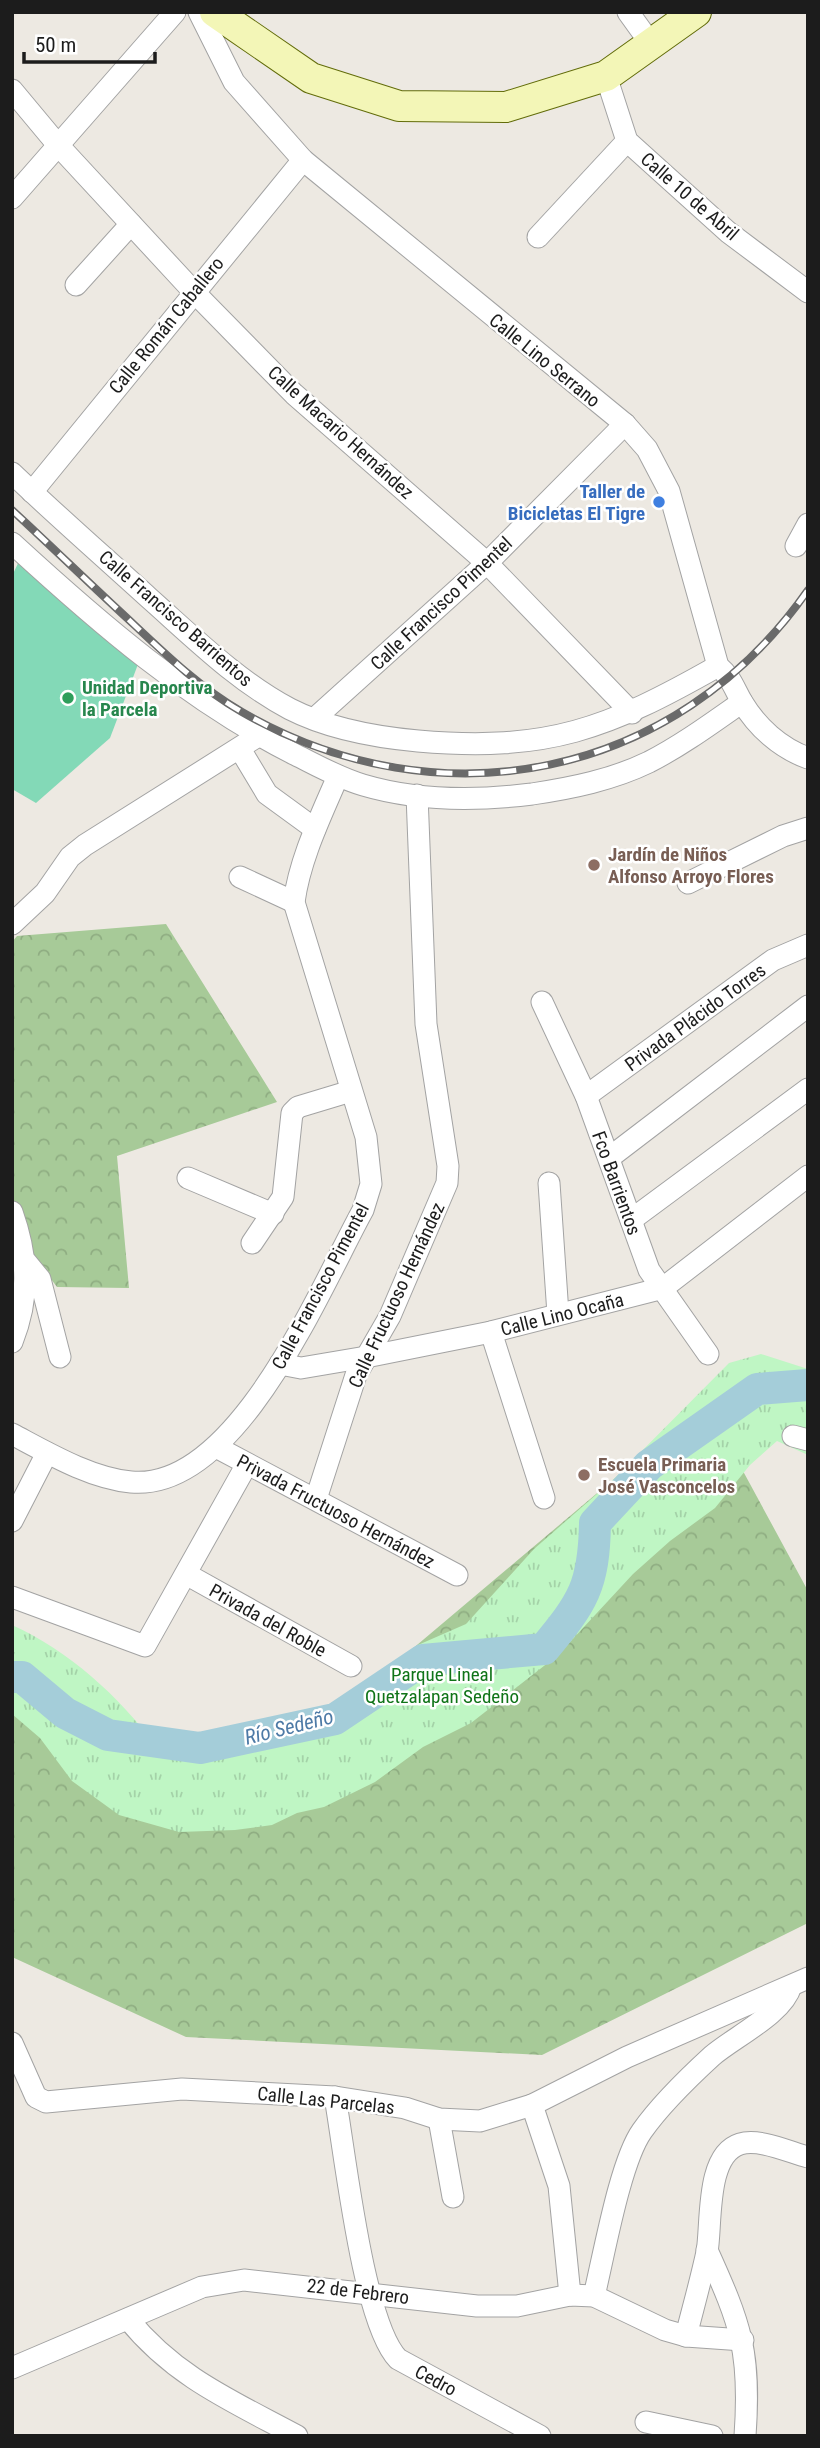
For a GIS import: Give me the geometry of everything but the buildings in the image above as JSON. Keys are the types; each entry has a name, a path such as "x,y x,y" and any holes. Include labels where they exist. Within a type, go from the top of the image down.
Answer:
{"main road":[{"path":"215,13 311,78 399,106 506,107 606,76 696,12"}],"street":[{"path":"12,198 175,12"},
{"path":"628,12 651,44"},
{"name":"Calle Lino Serrano","path":"215,13 234,82 303,160 625,424 647,449 669,491 718,666 730,677 742,702 778,743 808,758"},
{"name":"Calle 10 de Abril","path":"606,76 627,141 728,232 808,292"},
{"name":"Calle Macario Hernández","path":"12,90 57,144 193,291 295,394 487,563 632,713"},
{"path":"538,237 627,141"},
{"name":"Calle Román Caballero","path":"32,492 193,291 303,160"},
{"path":"76,285 131,224"},
{"name":"Calle Francisco Pimentel","path":"314,719 487,563 625,424"},
{"name":"Calle Francisco Barrientos","path":"12,473 235,672 290,709 337,728 390,739 509,744 552,739 632,713 718,666"},
{"path":"796,546 808,524"},
{"path":"13,546 141,655 258,736 338,776 387,791 417,795 506,797 606,779 649,762 697,734 742,702"},
{"path":"12,924 45,893 70,857 85,845 258,736"},
{"path":"240,749 267,794 315,830"},
{"name":"Calle Francisco Pimentel","path":"12,1434 109,1478 133,1482 176,1473 216,1447 252,1409 280,1364 363,1210 371,1184 366,1137 294,902 296,885 315,830 338,776"},
{"name":"Calle Fructuoso Hernández","path":"316,1499 356,1375 390,1316 447,1183 448,1166 426,1024 417,795"},
{"path":"688,883 783,836 808,828"},
{"path":"240,877 294,902"},
{"name":"Privada Plácido Torres","path":"586,1096 773,960 808,945"},
{"name":"Fco Barrientos","path":"542,1002 586,1096 649,1270 708,1354"},
{"path":"609,1158 808,1006"},
{"path":"631,1220 808,1089"},
{"path":"253,1243 274,1214 286,1187 292,1113 298,1107 351,1091"},
{"name":"Calle Lino Ocaña","path":"280,1364 301,1368 366,1357 491,1332 663,1288 808,1176"},
{"path":"188,1178 274,1214"},
{"path":"549,1183 558,1314"},
{"path":"12,1212 26,1262 40,1279 60,1357"},
{"path":"12,1342 26,1262"},
{"path":"491,1332 544,1498"},
{"name":"Privada Fructuoso Hernández","path":"216,1447 457,1575"},
{"path":"12,1521 47,1452"},
{"path":"12,1597 145,1646 247,1464"},
{"name":"Privada del Roble","path":"186,1574 351,1666"},
{"path":"743,2340 686,2336 665,2330 594,2296 629,2160 640,2134 711,2057 782,2004 800,1982"},
{"name":"Calle Las Parcelas","path":"12,2043 40,2101 182,2089 335,2097 384,2104 439,2119 480,2121 532,2105 627,2057 800,1982"},
{"name":"Cedro","path":"335,2097 369,2292 387,2348 398,2359 540,2436"},
{"path":"532,2105 559,2186 570,2295"},
{"path":"439,2119 453,2197"},
{"path":"686,2336 707,2250 714,2183 733,2147 754,2143 808,2157"},
{"path":"707,2250 737,2316 743,2340 748,2369 745,2436"},
{"name":"22 de Febrero","path":"12,2368 202,2287 224,2281 264,2280 477,2306 517,2306 570,2295 594,2296"},
{"path":"128,2319 152,2348 174,2367 297,2436"},
{"path":"646,2422 712,2436"}],"green space":[{"name":"Unidad Deportiva la Parcela","path":"21,557 140,659 110,738 36,803 12,789 12,576"},
{"path":"166,924 277,1102 117,1156 129,1288 57,1287 12,1227 12,942 17,936"},
{"name":"Parque Lineal Quetzalapan Sedeño","path":"761,1354 808,1369 808,1455 777,1441 750,1465 715,1508 670,1541 633,1574 558,1655 471,1723 423,1747 375,1782 324,1807 297,1813 272,1825 235,1830 179,1832 119,1815 72,1781 40,1738 12,1714 12,1625 53,1648 92,1676 126,1710 156,1746 186,1749 250,1740 335,1708 418,1645 466,1624 534,1549 614,1479 729,1363"},
{"path":"685,1419 731,1449 808,1591 808,1923 542,2055 186,2037 12,1957 12,1673 154,1754 321,1726"}],"waterway":[{"name":"Río Sedeño","path":"12,1677 22,1677 65,1713 108,1735 200,1748 335,1719 423,1660 544,1649 584,1592 592,1563 595,1523 649,1465 757,1389 808,1385"}],"railway":[{"path":"12,510 168,657 226,702 318,747 395,768 473,773 550,765 623,742 692,705 754,654 808,590"}],"place":[{"name":"Taller de Bicicletas El Tigre","path":"659,502"},
{"name":"Unidad Deportiva la Parcela","path":"68,698"},
{"name":"Jardín de Niños Alfonso Arroyo Flores","path":"594,865"},
{"name":"Escuela Primaria José Vasconcelos","path":"584,1475"}]}
